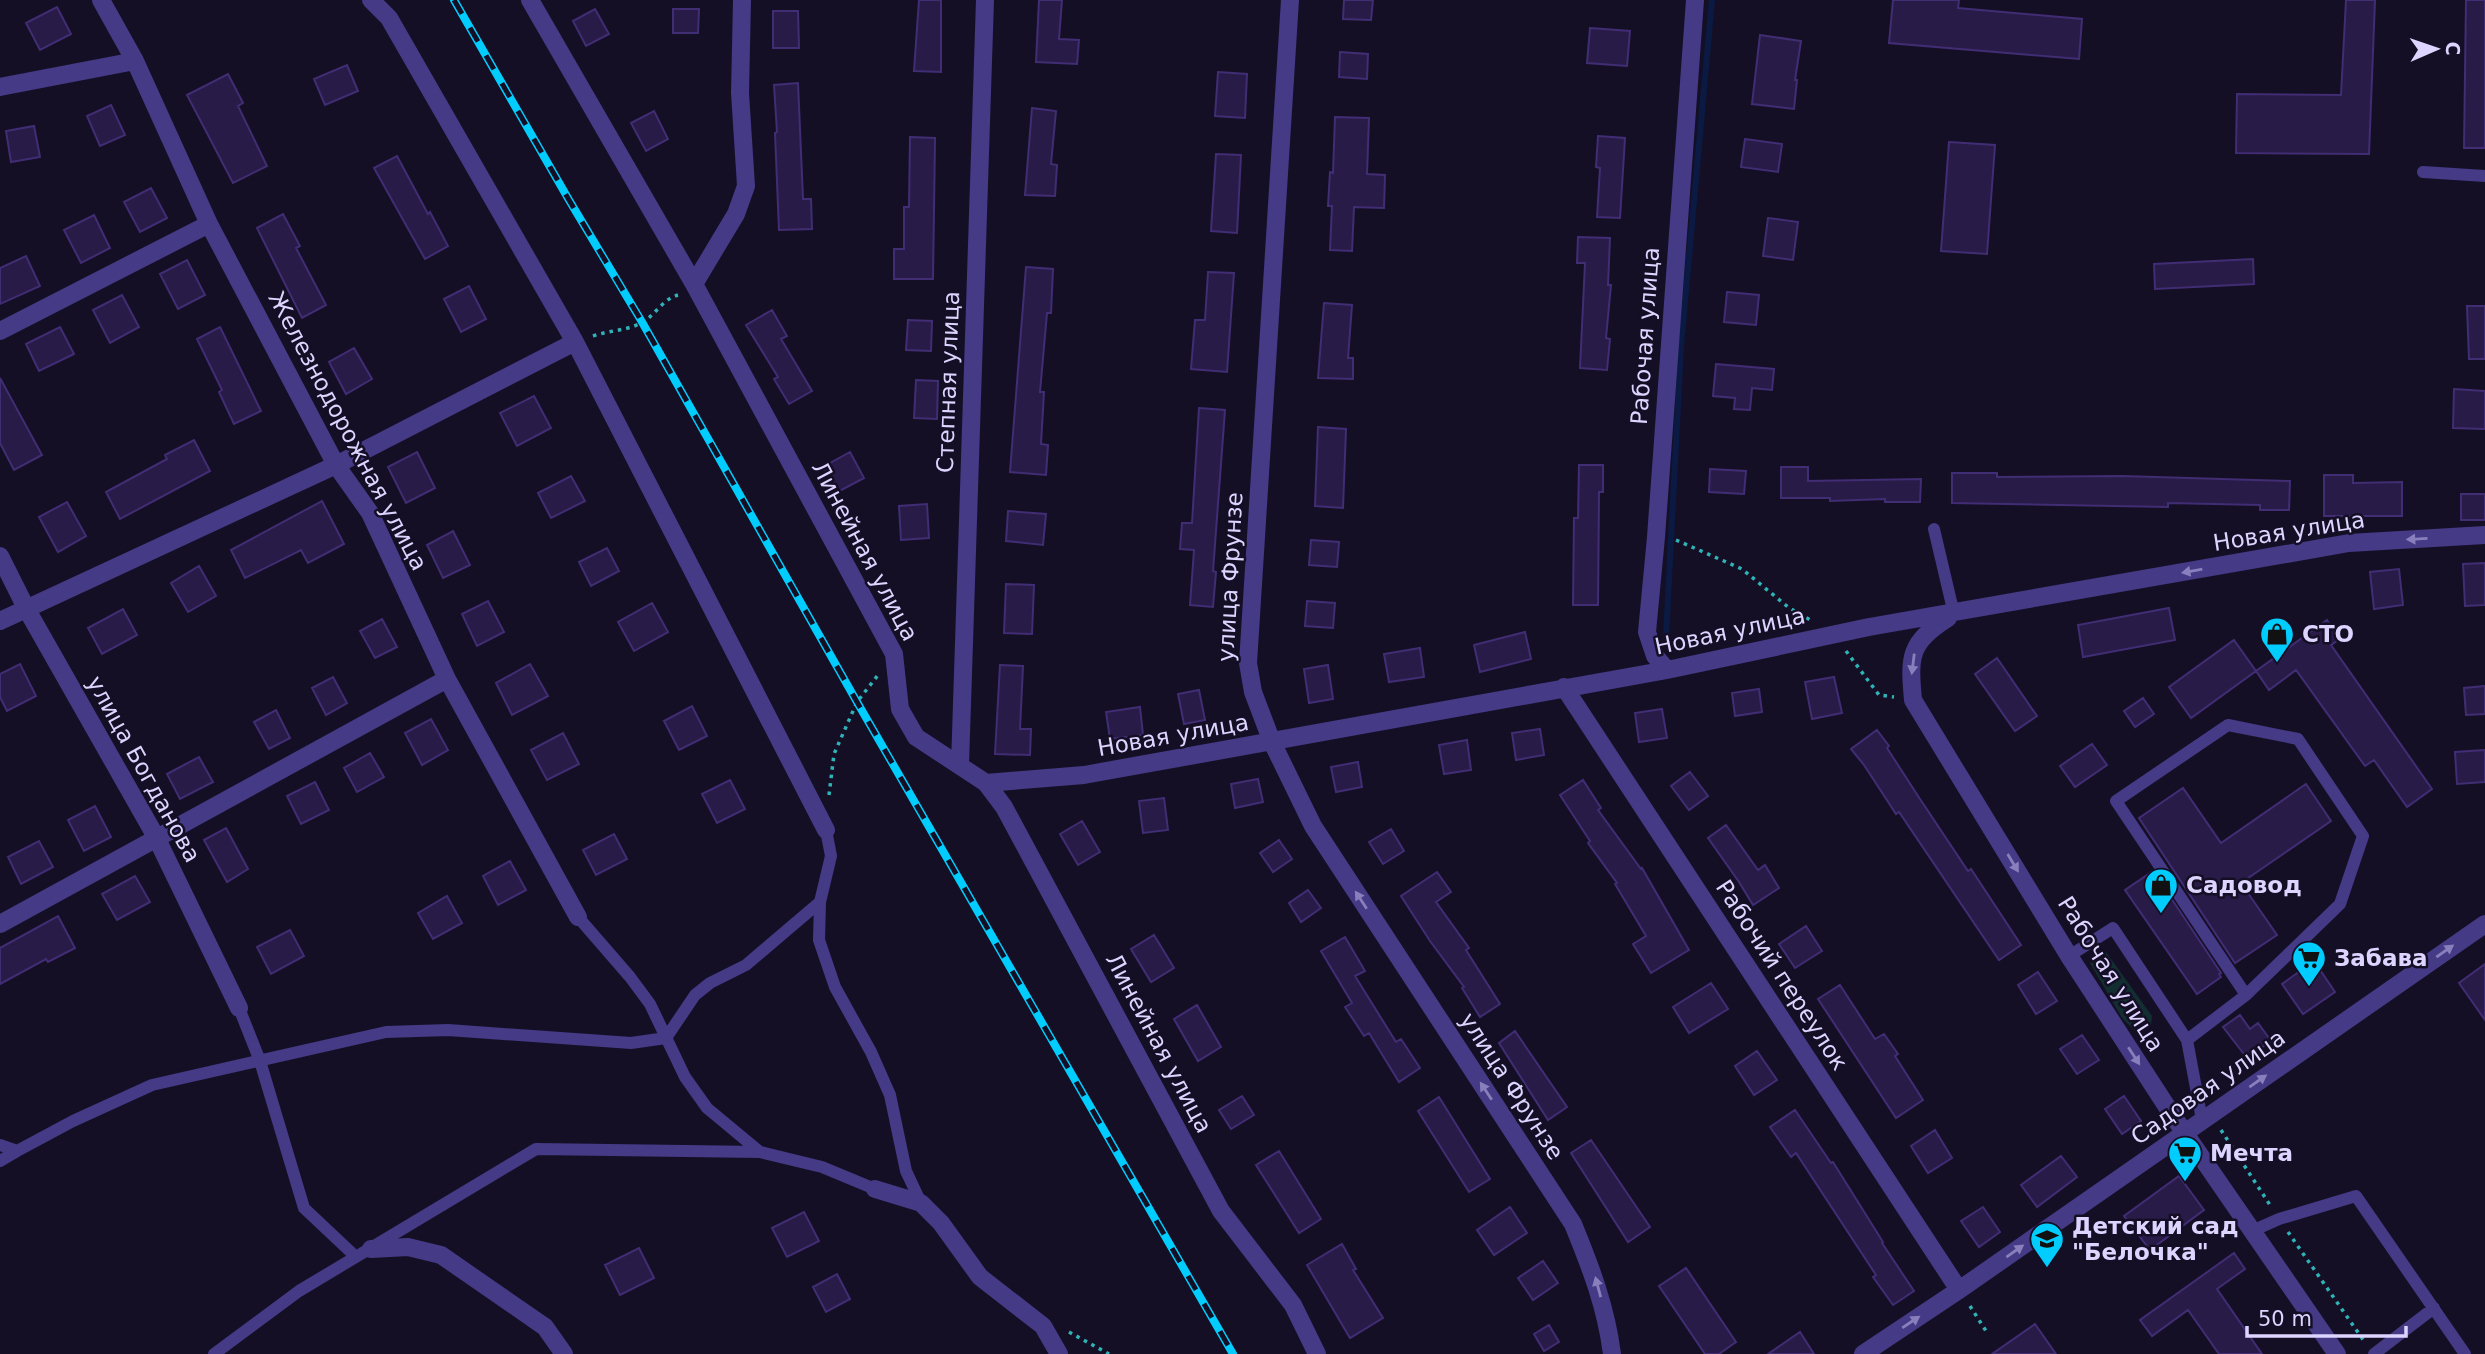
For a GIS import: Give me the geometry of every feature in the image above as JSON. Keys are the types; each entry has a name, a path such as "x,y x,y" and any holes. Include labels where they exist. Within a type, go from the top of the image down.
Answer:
{"street":[{"path":"371,0 389,18 575,342 825,830"},
{"name":"Линейная улица","path":"530,0 694,284 894,654 900,709 916,737 986,783 1004,807 1221,1211 1293,1305 1317,1354"},
{"path":"694,284 736,214 746,186 740,93 741,0"},
{"name":"Степная улица","path":"960,765 985,0"},
{"name":"улица Фрунзе","path":"1290,0 1248,663 1253,692 1272,742 1313,826 1573,1224 1595,1277 1609,1328 1612,1354"},
{"name":"Рабочая улица","path":"1667,670 1655,656 1647,632 1695,0"},
{"name":"Железнодорожная улица","path":"107,1 209,224 336,465 370,513 447,679 578,917"},
{"path":"0,88 135,61"},
{"path":"0,331 209,224"},
{"path":"0,621 336,465 575,342"},
{"name":"Новая улица","path":"986,783 1084,775 1272,742 1667,670 1831,635 2349,543 2485,535"},
{"name":"улица Богданова","path":"0,556 26,608 156,837 239,1008"},
{"name":"Рабочая улица","path":"1954,614 1928,630 1915,648 1910,668 1913,700 2069,956 2184,1133 2337,1354"},
{"path":"0,923 447,679"},
{"name":"Рабочий переулок","path":"1564,687 1959,1290"},
{"name":"Садовая улица","path":"1863,1354 2485,924"},
{"path":"875,1189 921,1203 941,1223 980,1277 1043,1326 1059,1354"},
{"path":"363,1253 408,1247 441,1255 545,1327 564,1354"}],"lane":[{"path":"2423,172 2485,176"},
{"path":"1934,529 1954,614"},
{"path":"2187,1040 2246,995 2340,904 2364,835 2298,739 2228,725 2116,801 2246,995"},
{"path":"825,830 831,856 820,902 819,940 835,987 890,1095 906,1171 921,1203"},
{"path":"0,1161 73,1121 152,1085 386,1032 448,1030 631,1043 666,1038 695,995 710,983 746,965 820,902"},
{"path":"578,917 650,1004 685,1077 708,1108 761,1152"},
{"path":"2069,956 2113,928 2187,1040 2202,1120"},
{"path":"239,1008 260,1061 304,1208 363,1253"},
{"path":"0,1146 17,1151"},
{"path":"214,1354 299,1291 536,1150 761,1152 822,1167 875,1189"},
{"path":"2252,1231 2279,1219 2356,1196 2465,1354"},
{"path":"2374,1354 2434,1308"}],"path":[{"path":"575,342 598,334 631,328 655,313 669,298 691,291 694,284"},
{"path":"1656,537 1680,540 1742,569 1788,607 1807,616 1831,635 1880,695 1913,700"},
{"path":"825,830 834,754 857,702 894,654"},
{"path":"1959,1290 1986,1331"},
{"path":"1043,1326 1068,1332 1109,1354"}],"green space":[{"path":"2106,952 2152,1016 2151,1025 2145,1030 2135,1031 2122,1018 2090,963"}],"building":[{"path":"919,0 941,0 941,72 914,71"},
{"path":"1039,0 1062,0 1059,39 1079,40 1077,64 1036,62"},
{"path":"1344,0 1373,0 1371,20 1343,19"},
{"path":"1893,0 1959,0 1958,8 2082,19 2079,59 1889,43"},
{"path":"2346,0 2375,0 2369,154 2236,153 2237,94 2341,95"},
{"path":"2466,0 2485,0 2485,148 2464,148"},
{"path":"57,7 71,34 40,50 26,23"},
{"path":"595,9 609,34 586,46 573,21"},
{"path":"673,9 699,9 698,33 673,33"},
{"path":"773,11 798,11 799,48 773,48"},
{"path":"1590,28 1630,31 1627,66 1587,63"},
{"path":"1760,35 1801,41 1794,109 1752,104"},
{"path":"1340,52 1368,54 1367,79 1339,77"},
{"path":"347,65 358,91 325,105 314,79"},
{"path":"1218,72 1247,74 1245,118 1215,116"},
{"path":"228,74 243,103 238,106 267,166 233,183 187,95"},
{"path":"798,83 803,199 811,199 812,229 779,230 774,85"},
{"path":"111,105 125,135 100,146 87,116"},
{"path":"1032,108 1056,111 1051,164 1057,165 1055,196 1025,195"},
{"path":"654,111 668,139 646,151 631,123"},
{"path":"1335,117 1369,118 1367,174 1385,175 1384,208 1354,207 1352,251 1330,250 1332,206 1328,206 1330,172 1333,173"},
{"path":"34,126 40,157 11,162 6,131"},
{"path":"1598,136 1625,138 1620,218 1597,217 1600,168 1596,167"},
{"path":"910,137 935,138 933,279 894,279 894,249 904,249 904,207 909,207"},
{"path":"1745,139 1782,144 1778,172 1741,167"},
{"path":"1949,142 1995,145 1987,254 1941,251"},
{"path":"1216,154 1241,155 1237,233 1211,231"},
{"path":"397,156 448,246 425,259 374,168"},
{"path":"151,188 167,218 140,232 124,202"},
{"path":"283,214 300,246 296,248 326,305 302,318 257,228"},
{"path":"94,215 110,248 81,263 64,230"},
{"path":"1768,218 1798,222 1793,260 1763,256"},
{"path":"1578,237 1610,238 1608,285 1611,285 1606,338 1610,339 1607,370 1580,368 1585,263 1577,263"},
{"path":"26,256 40,286 0,304 0,268"},
{"path":"2253,259 2254,284 2155,289 2154,264"},
{"path":"187,260 205,295 178,309 160,274"},
{"path":"1026,267 1053,269 1051,313 1047,313 1040,392 1044,392 1041,444 1048,445 1046,475 1010,472"},
{"path":"1208,272 1234,273 1227,372 1191,369 1195,320 1205,320"},
{"path":"469,286 486,319 461,332 444,299"},
{"path":"1727,292 1759,295 1756,325 1724,322"},
{"path":"122,295 139,327 110,343 93,310"},
{"path":"1324,303 1352,305 1348,358 1353,358 1353,379 1318,378"},
{"path":"2467,306 2485,306 2485,359 2469,359"},
{"path":"772,310 787,336 781,339 812,391 789,404 774,379 778,377 746,325"},
{"path":"908,320 932,321 931,351 906,350"},
{"path":"60,327 74,354 39,371 26,344"},
{"path":"220,327 261,411 234,424 219,392 222,390 197,339"},
{"path":"354,348 372,379 346,394 329,362"},
{"path":"1716,364 1774,369 1772,390 1752,388 1750,410 1734,409 1735,398 1713,396"},
{"path":"0,378 42,455 14,470 0,443"},
{"path":"916,380 938,381 937,419 914,418"},
{"path":"2454,389 2485,391 2485,429 2453,428"},
{"path":"534,396 551,428 517,446 500,413"},
{"path":"1199,408 1225,410 1213,571 1216,572 1213,607 1190,605 1194,550 1180,549 1182,523 1192,523"},
{"path":"1318,427 1346,429 1343,508 1315,506"},
{"path":"194,440 210,471 120,519 106,492 167,459 165,455"},
{"path":"417,452 435,488 406,503 388,467"},
{"path":"850,452 864,478 836,493 823,467"},
{"path":"1579,465 1603,465 1603,492 1599,492 1598,605 1573,605 1574,518 1578,518"},
{"path":"1781,467 1808,467 1808,481 1921,479 1920,502 1781,498"},
{"path":"1710,469 1746,471 1744,494 1709,492"},
{"path":"1952,473 1997,473 1997,477 2122,476 2290,481 2289,510 2260,510 2260,505 2168,503 2168,507 1952,503"},
{"path":"2324,475 2353,475 2353,483 2402,482 2402,516 2324,516"},
{"path":"571,476 585,501 551,518 538,493"},
{"path":"2461,494 2485,494 2485,520 2461,520"},
{"path":"322,501 344,544 308,563 301,550 245,578 231,550"},
{"path":"67,502 86,536 58,552 39,517"},
{"path":"927,504 929,538 901,540 899,506"},
{"path":"1008,511 1046,514 1043,545 1006,541"},
{"path":"453,531 470,565 443,578 427,545"},
{"path":"1311,540 1339,542 1337,567 1309,565"},
{"path":"607,548 619,571 591,586 579,562"},
{"path":"2485,563 2485,605 2465,606 2463,564"},
{"path":"199,566 216,596 188,612 171,583"},
{"path":"2399,569 2403,605 2374,609 2370,572"},
{"path":"1006,584 1034,585 1032,634 1004,633"},
{"path":"488,601 504,632 477,646 462,614"},
{"path":"1307,601 1335,603 1333,628 1305,626"},
{"path":"652,603 668,632 634,651 618,622"},
{"path":"2169,608 2175,640 2083,657 2078,625"},
{"path":"123,609 137,635 102,654 88,628"},
{"path":"382,619 397,647 375,658 360,631"},
{"path":"2327,620 2340,639 2331,645 2432,789 2407,807 2374,760 2365,766 2296,670 2269,690 2256,671"},
{"path":"1525,632 1531,659 1480,672 1474,645"},
{"path":"2234,640 2256,671 2191,718 2169,687"},
{"path":"1420,648 1424,677 1389,682 1384,654"},
{"path":"1997,658 2037,716 2015,731 1975,674"},
{"path":"20,664 36,696 7,711 0,697 0,674"},
{"path":"530,664 548,696 512,715 496,683"},
{"path":"1000,665 1023,666 1020,729 1031,729 1030,755 995,754"},
{"path":"1328,665 1333,699 1309,703 1304,669"},
{"path":"333,677 347,703 326,715 312,688"},
{"path":"1834,677 1842,713 1812,719 1805,682"},
{"path":"2485,686 2485,714 2466,715 2464,688"},
{"path":"1759,689 1762,712 1735,716 1732,693"},
{"path":"1199,690 1205,720 1184,724 1178,694"},
{"path":"2143,698 2154,714 2135,727 2124,711"},
{"path":"692,706 707,736 679,750 664,721"},
{"path":"1140,707 1143,735 1110,739 1106,712"},
{"path":"1662,709 1667,738 1639,742 1635,713"},
{"path":"276,710 290,738 269,749 254,722"},
{"path":"431,719 448,750 422,765 405,733"},
{"path":"1540,729 1544,755 1516,760 1512,733"},
{"path":"1877,730 1968,871 1971,869 2021,945 1999,960 1899,812 1896,814 1851,749"},
{"path":"563,733 579,764 547,780 531,750"},
{"path":"1467,740 1471,770 1444,774 1439,745"},
{"path":"2092,744 2107,765 2075,787 2060,766"},
{"path":"2485,750 2485,782 2457,784 2455,752"},
{"path":"370,753 384,777 357,792 344,768"},
{"path":"199,757 213,782 180,799 167,774"},
{"path":"1358,762 1362,787 1336,792 1331,767"},
{"path":"1690,772 1708,796 1689,810 1671,786"},
{"path":"1258,779 1263,802 1235,808 1231,784"},
{"path":"730,780 745,809 717,823 702,794"},
{"path":"1583,780 1601,808 1598,810 1642,868 1689,950 1651,973 1633,944 1646,936 1615,884 1617,883 1588,843 1590,841 1560,795"},
{"path":"315,782 329,810 301,824 287,796"},
{"path":"2306,784 2331,821 2241,883 2277,935 2235,963 2139,818 2183,788 2221,843"},
{"path":"1164,798 1168,830 1143,833 1139,801"},
{"path":"95,806 111,837 84,851 68,820"},
{"path":"1082,821 1100,852 1078,865 1060,834"},
{"path":"1726,825 1758,870 1765,865 1779,888 1753,905 1708,838"},
{"path":"226,828 248,869 227,882 204,840"},
{"path":"1391,829 1404,851 1383,864 1369,842"},
{"path":"614,834 627,859 596,875 583,850"},
{"path":"1279,840 1292,859 1273,872 1260,853"},
{"path":"39,841 53,867 21,884 8,857"},
{"path":"510,861 526,890 498,905 483,876"},
{"name":"Садовод","path":"2153,871 2221,973 2221,977 2197,994 2125,890"},
{"path":"1437,872 1451,892 1436,902 1469,948 1466,950 1500,1004 1480,1017 1462,988 1464,987 1401,896"},
{"path":"135,876 150,902 117,920 102,894"},
{"path":"1308,890 1321,908 1301,922 1289,903"},
{"path":"447,896 462,923 433,939 418,913"},
{"path":"58,916 75,948 48,962 46,959 0,984 0,948"},
{"path":"1806,926 1822,951 1795,968 1779,944"},
{"path":"290,930 304,956 271,974 257,947"},
{"path":"1154,935 1174,968 1151,982 1131,949"},
{"path":"1345,937 1365,971 1355,976 1396,1042 1401,1039 1420,1068 1399,1082 1369,1033 1364,1036 1345,1007 1352,1003 1321,951"},
{"name":"Забава","path":"2314,961 2335,992 2303,1014 2282,984"},
{"path":"2485,964 2485,1020 2459,983"},
{"path":"2038,972 2057,1001 2036,1014 2018,985"},
{"path":"1711,983 1728,1009 1689,1033 1673,1007"},
{"path":"1840,985 1875,1039 1884,1034 1923,1100 1896,1118 1818,999"},
{"path":"1197,1005 1221,1047 1198,1061 1174,1019"},
{"path":"2240,1015 2250,1029 2258,1023 2271,1041 2247,1058 2223,1027"},
{"path":"1515,1031 1567,1107 1548,1120 1499,1043"},
{"path":"2082,1035 2099,1060 2077,1074 2060,1049"},
{"path":"1757,1051 1777,1080 1754,1095 1735,1066"},
{"path":"1242,1096 1254,1115 1231,1129 1219,1110"},
{"path":"2124,1096 2141,1121 2122,1134 2105,1109"},
{"path":"1439,1097 1490,1179 1469,1192 1418,1111"},
{"path":"1795,1110 1831,1163 1833,1162 1914,1291 1893,1305 1796,1153 1791,1157 1770,1127"},
{"path":"1935,1130 1952,1158 1928,1173 1911,1146"},
{"path":"1591,1140 1650,1227 1628,1242 1571,1153"},
{"path":"1279,1151 1321,1219 1299,1233 1256,1165"},
{"path":"2061,1156 2077,1177 2037,1207 2021,1185"},
{"path":"2179,1176 2204,1210 2150,1250 2124,1216"},
{"path":"1510,1207 1527,1233 1494,1255 1477,1230"},
{"path":"1983,1207 2000,1232 1979,1247 1961,1221"},
{"path":"804,1212 819,1241 787,1257 772,1228"},
{"path":"1342,1244 1356,1269 1353,1270 1383,1318 1350,1338 1307,1265"},
{"path":"639,1248 654,1278 620,1295 605,1265"},
{"path":"2234,1253 2245,1269 2217,1289 2262,1354 2219,1354 2188,1310 2152,1336 2140,1320"},
{"path":"1543,1261 1558,1283 1533,1300 1518,1278"},
{"path":"1686,1268 1736,1342 1719,1354 1705,1354 1659,1286"},
{"path":"837,1274 850,1299 826,1312 813,1287"},
{"path":"2035,1324 2056,1354 1992,1354"},
{"path":"1549,1325 1559,1342 1544,1351 1534,1334"},
{"path":"1800,1332 1814,1354 1768,1354"}],"waterway":[{"path":"1666,637 1681,347 1712,0"}],"railway":[{"path":"454,0 642,322 857,702 1233,1354"}],"place":[{"name":"СТО","path":"2277,664"},
{"name":"Садовод","path":"2161,915"},
{"name":"Забава","path":"2309,988"},
{"name":"Мечта","path":"2185,1183"},
{"name":"Детский сад \"Белочка\"","path":"2047,1269"}]}
